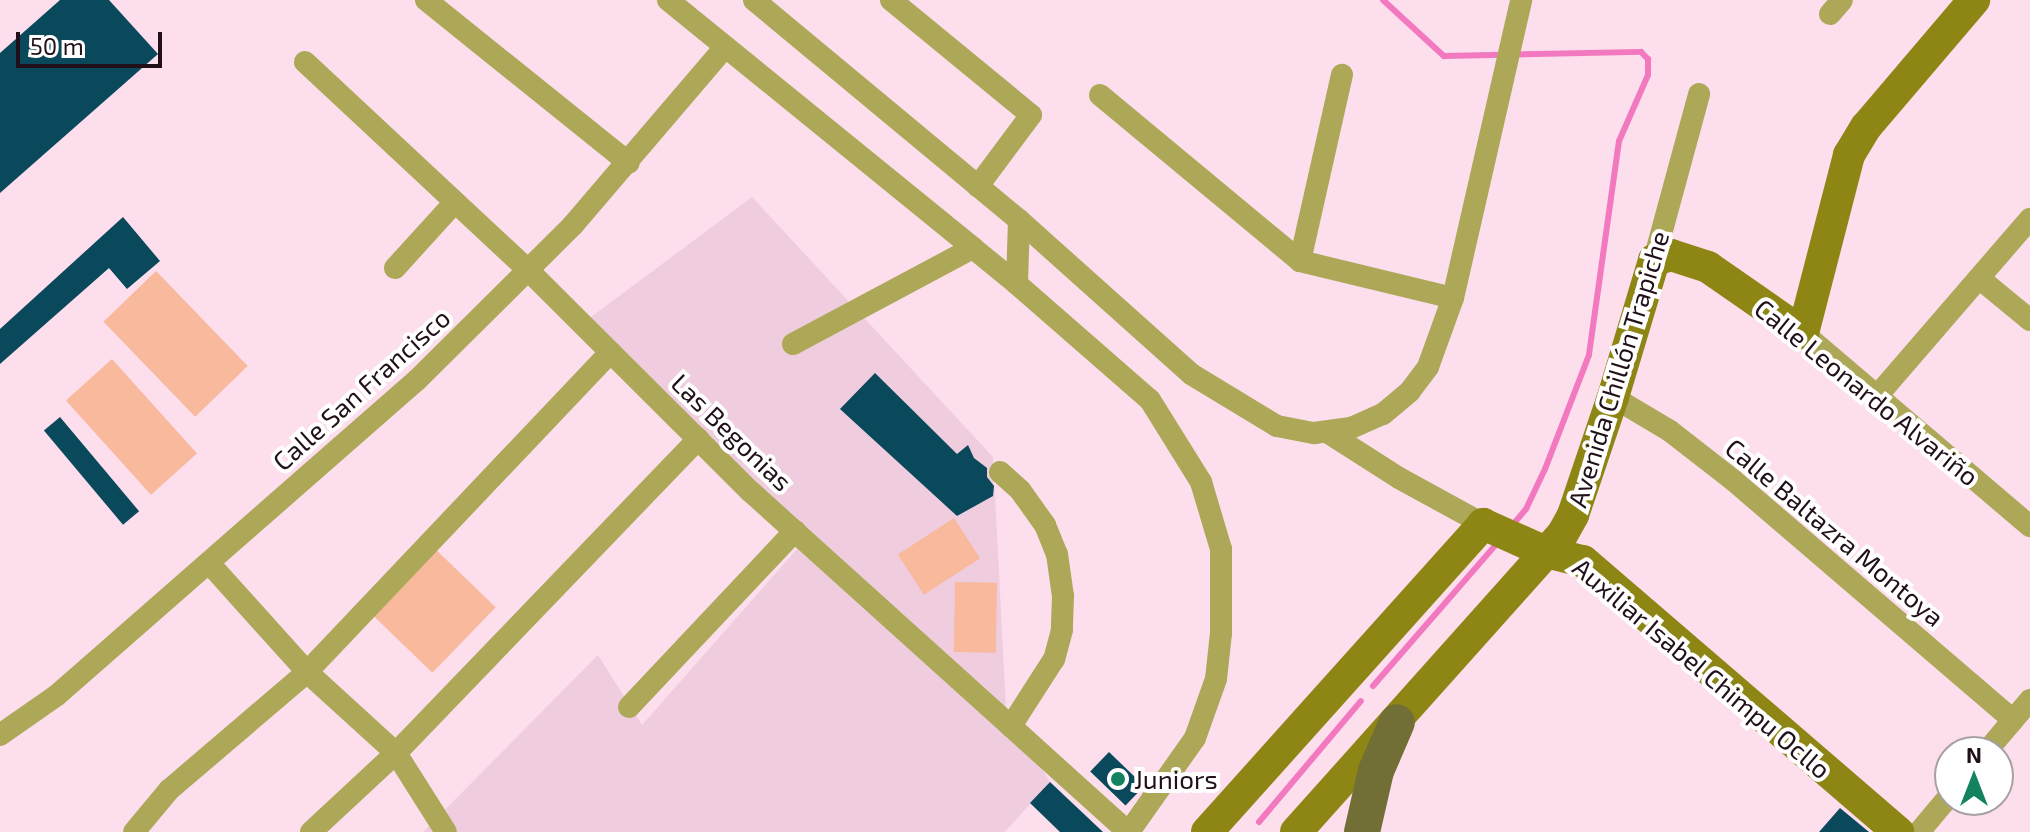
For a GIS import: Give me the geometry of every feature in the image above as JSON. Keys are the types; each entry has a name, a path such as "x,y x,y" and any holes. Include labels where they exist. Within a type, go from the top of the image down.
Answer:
{"main road":[{"path":"1362,832 1376,771 1397,722"}],"street":[{"path":"426,0 629,163"},
{"path":"668,0 1017,284 1150,400 1201,482 1221,549 1221,633 1216,679 1195,738 1129,832"},
{"path":"754,0 1019,220 1191,374 1277,426 1327,432 1351,428 1383,414 1410,391 1428,367 1453,298 1521,0"},
{"path":"891,0 1031,115 978,186"},
{"path":"1803,333 1849,155 1866,127 1974,0"},
{"name":"Calle San Francisco","path":"0,735 56,696 417,380 529,271 629,163 724,48"},
{"name":"Las Begonias","path":"305,62 529,271 795,531 1129,832"},
{"path":"1300,261 1342,75"},
{"name":"Avenida Chillón Trapiche","path":"1296,832 1546,552 1573,515 1613,397 1699,94"},
{"path":"1100,95 1300,261 1453,298"},
{"path":"395,268 455,202"},
{"path":"1877,396 2030,219"},
{"path":"1017,284 1019,220"},
{"path":"793,344 973,248"},
{"name":"Calle Leonardo Alvariño","path":"1654,260 1671,255 1708,267 1803,333 2030,526"},
{"path":"1979,278 2030,320"},
{"path":"134,832 169,790 307,672 611,352"},
{"name":"Calle Baltazra Montoya","path":"1613,397 1670,431 1733,480 2013,720"},
{"name":"Auxiliar Isabel Chimpu Ocllo","path":"1327,432 1399,478 1483,524 1546,552 1583,561 1898,832"},
{"path":"311,832 396,753 698,439"},
{"path":"1000,472 1020,490 1045,525 1057,554 1063,596 1062,630 1054,659 1011,726"},
{"path":"1207,832 1483,524"},
{"path":"629,707 795,531"},
{"path":"209,563 307,672 396,753 446,832"},
{"path":"2000,736 2030,700"},
{"path":"1919,832 1934,814"}],"shaded area":[{"path":"752,197 993,457 1006,709 1050,782 1005,832 423,832 598,655 642,725 797,549 575,329"},
{"path":"156,271 248,366 195,417 103,322"},
{"path":"112,359 197,453 151,495 66,400"},
{"path":"954,518 980,558 924,595 898,554"},
{"path":"428,542 496,607 432,673 365,607"},
{"path":"955,582 997,583 996,653 954,652"}],"building":[{"path":"60,0 109,0 158,54 0,193 0,53"},
{"path":"123,217 160,261 127,289 109,268 0,364 0,329"},
{"path":"875,373 957,454 968,445 974,458 987,468 987,477 994,486 993,496 957,516 840,409"},
{"path":"60,417 139,511 123,525 44,430"},
{"name":"Juniors","path":"1109,752 1144,786 1125,805 1090,771"},
{"path":"1050,782 1103,832 1060,832 1030,803"},
{"path":"1840,808 1869,832 1819,832"}],"waterway":[{"path":"1383,0 1444,56 1641,52 1648,59 1648,75 1619,141 1589,355 1545,469 1526,509 1511,527"},
{"path":"1373,686 1498,542"},
{"path":"1259,822 1361,701"}],"place":[{"name":"Juniors","path":"1118,779"}]}
